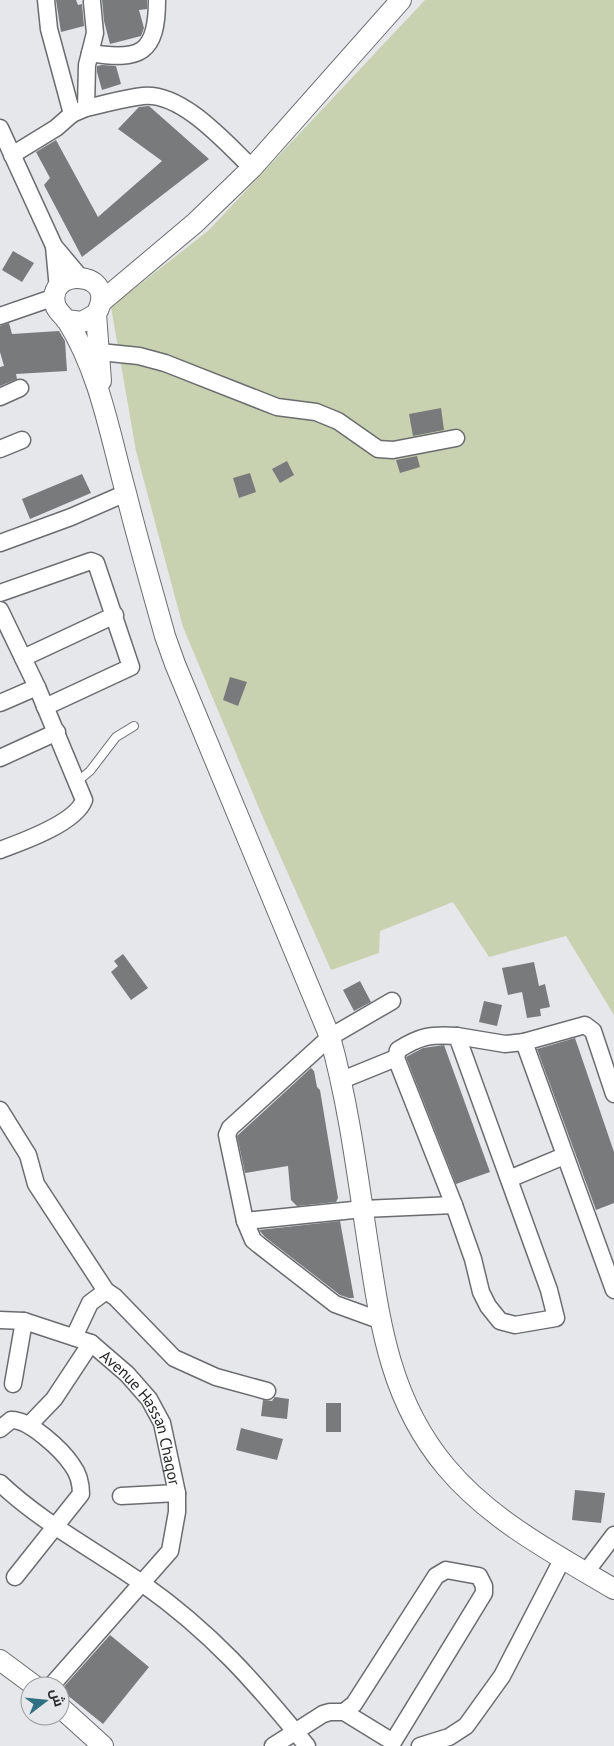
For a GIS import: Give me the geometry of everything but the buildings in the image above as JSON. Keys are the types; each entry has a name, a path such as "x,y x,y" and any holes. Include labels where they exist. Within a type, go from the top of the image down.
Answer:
{"street":[{"path":"46,0 49,29 79,111"},
{"path":"90,53 125,57 145,50 152,40 157,0"},
{"path":"60,304 82,322 138,270 195,223 252,168 401,0"},
{"path":"79,111 87,64 95,33 92,2"},
{"path":"12,155 56,128 79,111 144,96 170,101 200,119 252,168"},
{"path":"0,128 54,246 82,277 97,287 101,395"},
{"path":"54,246 60,304 86,355 101,395 165,636 330,1037 342,1080 379,1320 393,1374 416,1422 446,1468 478,1499 506,1521 614,1588"},
{"path":"60,304 67,279 112,277 138,270"},
{"path":"5,315 60,304"},
{"path":"100,352 139,356 165,363 277,407 316,412 338,422 378,449 393,450 456,438"},
{"path":"0,397 20,388"},
{"path":"0,449 22,440"},
{"path":"0,543 71,517 126,493"},
{"path":"0,593 94,561 115,615 131,667 45,707"},
{"path":"0,610 7,641 23,658 78,781 84,800 78,809 43,834 0,850"},
{"path":"23,658 115,615"},
{"path":"0,703 37,687"},
{"path":"0,758 56,732"},
{"path":"379,1320 335,1304 253,1240 244,1221 227,1135 230,1128 330,1037 392,1001"},
{"path":"457,1036 549,1290 556,1318 515,1325 500,1321 488,1306 481,1292 473,1259 454,1205 396,1058 398,1050 411,1041 431,1034 457,1036 505,1044 524,1042 585,1026 593,1031 614,1094"},
{"path":"524,1042 614,1290"},
{"path":"342,1080 396,1058"},
{"path":"0,1110 28,1155 36,1184 106,1291 174,1358 216,1377 267,1391"},
{"path":"509,1179 564,1156"},
{"path":"244,1221 363,1210 454,1205"},
{"path":"74,1337 90,1303 106,1291"},
{"name":"Avenue Hassan Chaqor","path":"0,1320 24,1321 91,1343 127,1374 156,1410 169,1450 177,1493 177,1512 170,1551 60,1676"},
{"path":"13,1384 24,1321"},
{"path":"30,1425 54,1399 91,1343"},
{"path":"0,1429 11,1420 22,1420 30,1425 66,1457 75,1470 80,1484 80,1494 56,1528 15,1577"},
{"path":"0,1484 56,1528 142,1583 196,1625 232,1657 307,1746"},
{"path":"121,1496 177,1493"},
{"path":"586,1572 614,1535"},
{"path":"273,1746 322,1714 330,1712 344,1712 391,1744 419,1746 449,1737 466,1726 502,1676 563,1558"},
{"path":"344,1712 356,1702 436,1576 446,1570 478,1576 484,1586 484,1594 391,1744"},
{"path":"0,1660 22,1676"},
{"path":"70,1716 102,1746"}],"lane":[{"path":"78,781 90,771 116,737 134,726"}],"green space":[{"path":"425,0 614,0 614,1015 566,936 489,957 453,902 380,931 379,953 331,970 261,813 183,627 136,451 111,307 209,230"}]}
